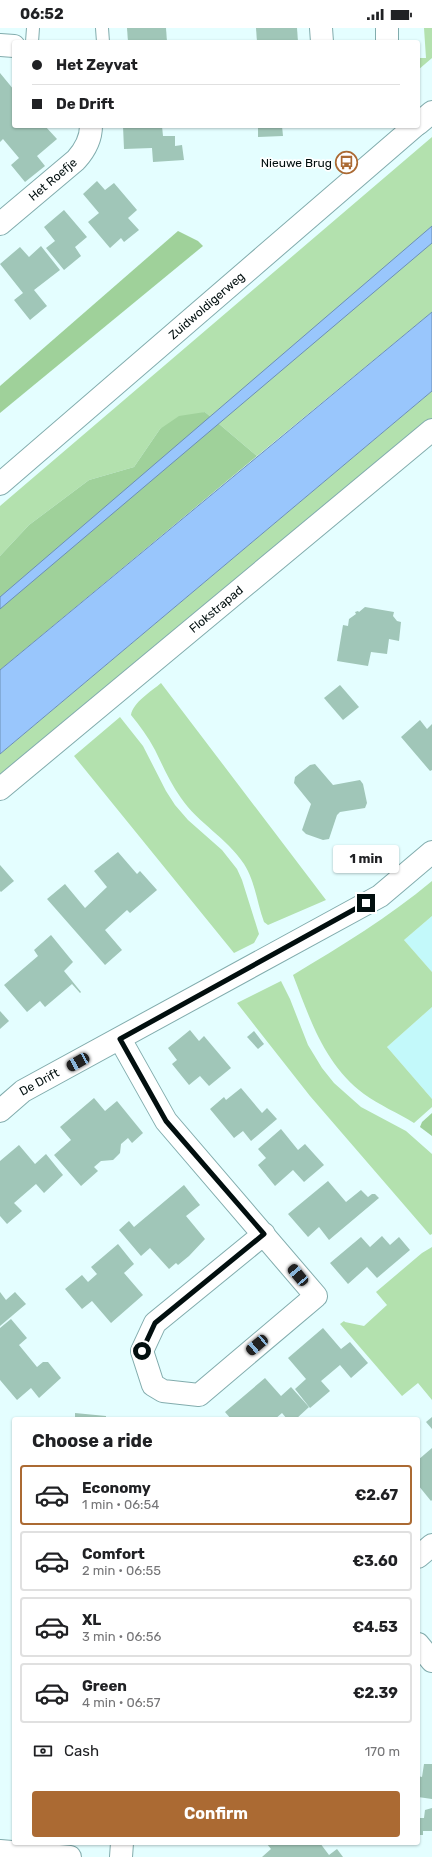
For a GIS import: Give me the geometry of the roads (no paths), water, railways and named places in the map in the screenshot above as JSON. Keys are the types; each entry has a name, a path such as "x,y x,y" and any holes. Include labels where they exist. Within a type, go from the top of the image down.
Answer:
{"street":[{"path":"321,28 322,40"},
{"path":"387,28 387,40"},
{"path":"0,45 12,46"},
{"name":"Zuidwoldigerweg","path":"420,122 432,112"},
{"name":"Het Roefje","path":"0,224 84,152 89,142 91,128"},
{"name":"Zuidwoldigerweg","path":"0,484 413,128"},
{"name":"Flokstrapad","path":"0,789 432,430"},
{"name":"De Drift","path":"0,1111 23,1091 380,896 432,852"},
{"path":"120,1039 166,1121 264,1234 316,1296 199,1395 163,1391 153,1385 142,1351 155,1323 264,1234"},
{"path":"420,1554 432,1544"},
{"path":"420,1646 432,1661"},
{"path":"121,1857 122,1845"},
{"path":"0,1851 70,1857"}],"lane":[{"path":"32,40 34,28"},
{"path":"102,28 103,40"}],"water":[{"path":"432,226 432,243 0,609 0,597"},
{"path":"432,312 432,391 0,754 0,670"}],"place":[{"name":"Nieuwe Brug","path":"347,163"}]}
